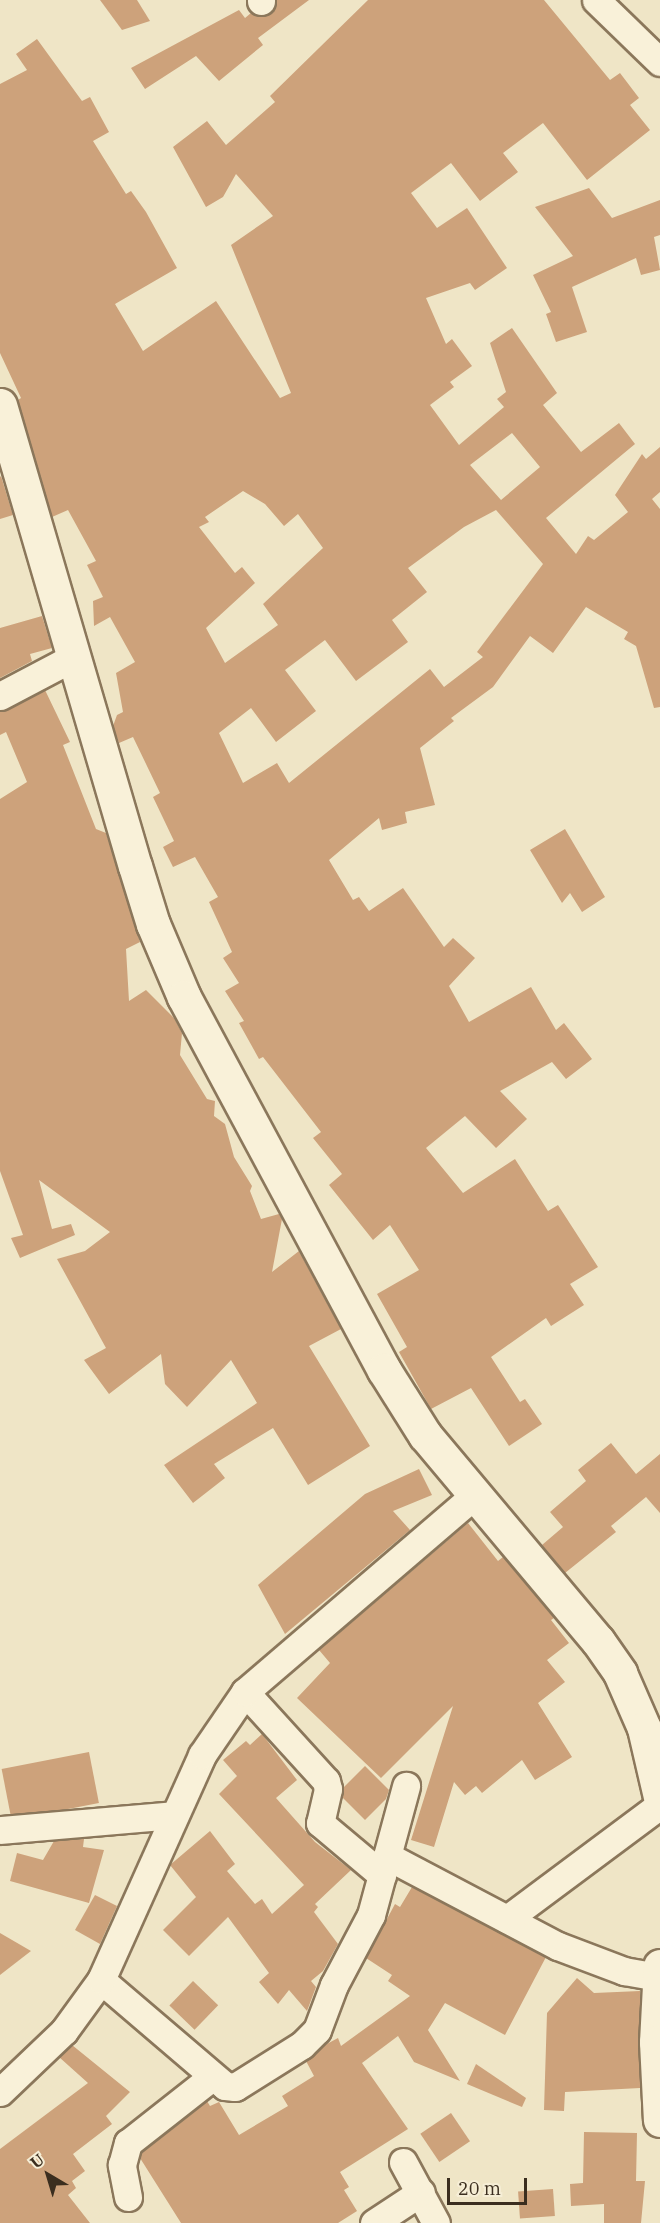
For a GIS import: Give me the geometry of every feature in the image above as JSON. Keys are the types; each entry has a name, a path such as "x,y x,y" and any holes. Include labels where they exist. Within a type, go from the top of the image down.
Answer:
{"main road":[{"path":"0,405 50,568 72,658 153,924 184,997 384,1370 425,1435 606,1651 652,1727 660,1797"},
{"path":"660,1966 656,2042 660,2120"}],"street":[{"path":"596,0 660,62"},
{"path":"0,696 72,658"},
{"path":"0,2092 64,2031 101,1980 142,1897 174,1815 202,1755 244,1692 474,1496"},
{"path":"244,1692 326,1780 328,1789 320,1823 384,1866 507,1919 588,1959 624,1971 659,1977"},
{"path":"101,1980 225,2086 235,2086 313,2037 334,1985 368,1923 406,1786"},
{"path":"507,1919 660,1805"},
{"path":"0,1830 174,1815"},
{"path":"128,2197 122,2165 128,2143 212,2077"},
{"path":"403,2162 436,2223"},
{"path":"374,2223 421,2192"}],"building":[{"path":"100,0 137,0 150,21 122,30"},
{"path":"277,0 309,0 258,38 263,45 219,81 196,56 145,89 131,68 239,10 245,18 251,13 268,15"},
{"path":"368,0 544,0 610,80 620,73 639,98 630,105 650,130 587,180 543,123 503,153 518,172 480,201 451,163 411,193 437,228 467,208 507,268 475,290 470,283 426,298 446,344 452,339 472,366 450,382 454,387 430,405 459,445 504,407 497,399 506,392 490,343 512,328 557,393 543,405 581,452 619,423 635,444 546,518 576,554 588,536 594,540 628,512 615,495 642,454 646,459 660,447 660,492 652,499 660,509 660,707 654,708 636,646 624,639 628,632 586,607 553,653 530,636 493,687 451,718 454,721 420,748 435,805 405,812 407,823 382,830 379,818 329,860 353,900 359,897 369,911 403,888 444,947 453,938 475,958 449,986 469,1022 531,987 556,1030 564,1023 592,1059 566,1079 552,1062 500,1091 527,1119 496,1148 465,1116 426,1148 463,1193 515,1159 548,1211 558,1205 598,1267 570,1284 584,1305 551,1326 546,1318 491,1357 520,1402 525,1399 542,1424 509,1446 471,1388 431,1409 399,1352 407,1347 377,1294 419,1270 390,1225 373,1240 329,1185 342,1174 313,1138 321,1132 263,1057 259,1059 239,1023 244,1021 225,991 239,983 223,958 232,952 209,902 218,897 195,857 173,867 163,847 174,841 153,797 160,793 133,737 119,743 113,726 117,715 123,712 116,673 135,662 110,617 94,626 93,601 103,597 87,565 96,561 68,510 52,517 18,400 21,398 0,353 0,84 27,70 16,54 37,39 82,101 90,97 109,132 93,141 126,194 131,191 146,212 177,268 115,304 143,351 216,301 280,398 291,393 231,245 273,216 236,174 223,197 206,207 173,147 207,121 226,145 275,102 270,96","holes":["512,433 540,467 501,500 470,465","243,491 265,504 284,526 298,514 323,548 263,604 278,625 225,663 206,628 255,583 242,567 235,573 199,527 209,522 205,517","496,510 543,564 477,652 483,657 444,687 430,669 289,783 277,763 243,783 219,733 251,708 276,742 316,711 285,670 325,640 356,681 408,642 392,620 427,592 408,568 464,527"]},
{"path":"589,188 612,218 660,200 660,235 654,237 660,270 641,275 636,258 572,287 587,332 556,342 546,314 551,312 533,275 573,256 535,207"},
{"path":"0,477 13,515 0,519"},
{"path":"42,616 52,648 30,654 32,661 0,678 0,628"},
{"path":"45,690 70,742 63,745 96,829 106,833 140,942 126,949 129,1001 146,990 174,1018 182,1033 180,1055 207,1099 215,1101 214,1116 225,1124 234,1157 252,1186 250,1191 261,1219 279,1214 282,1219 272,1272 299,1251 341,1329 309,1346 370,1446 308,1485 273,1428 214,1464 225,1478 193,1503 164,1465 257,1403 231,1360 187,1407 165,1384 161,1354 109,1394 84,1360 106,1348 57,1259 85,1251 110,1232 39,1180 52,1229 71,1224 75,1235 20,1258 11,1238 23,1235 0,1171 0,799 27,782 6,732 0,735 0,712"},
{"path":"565,829 605,897 582,912 570,893 562,903 530,850"},
{"path":"611,1443 636,1474 660,1454 660,1513 646,1497 611,1526 616,1532 565,1573 542,1545 563,1527 550,1512 586,1481 578,1470"},
{"path":"419,1469 432,1495 393,1511 410,1530 285,1634 258,1585 365,1494"},
{"path":"468,1523 498,1561 503,1557 554,1618 551,1620 569,1643 547,1660 565,1682 538,1703 572,1757 535,1780 522,1760 482,1793 476,1786 465,1795 454,1782 434,1847 411,1840 453,1706 381,1778 297,1698 330,1663 319,1650"},
{"path":"262,1734 297,1780 276,1798 315,1842 351,1870 315,1904 318,1907 314,1912 338,1944 323,1971 311,1981 316,1987 307,2011 289,1990 278,2004 259,1982 269,1973 228,1917 189,1956 163,1930 196,1897 170,1865 210,1831 235,1864 227,1871 255,1904 262,1899 272,1914 304,1885 219,1794 237,1776 223,1760 246,1741 250,1745"},
{"path":"89,1752 99,1803 12,1820 2,1769"},
{"path":"365,1766 389,1790 386,1799 365,1820 342,1797 343,1788"},
{"path":"84,1839 83,1847 104,1850 89,1903 10,1881 17,1853 43,1860 54,1841"},
{"path":"412,1887 546,1957 505,2035 445,2003 428,2030 460,2081 414,2062 398,2036 362,2063 408,2129 340,2172 349,2187 344,2190 357,2211 338,2223 181,2223 140,2158 142,2152 207,2101 210,2106 219,2102 239,2135 288,2106 282,2096 314,2076 306,2061 323,2046 338,2038 341,2046 410,1996 388,1981 392,1975 366,1958 395,1904 400,1907"},
{"path":"95,1895 117,1906 100,1944 75,1930"},
{"path":"0,1933 31,1951 0,1975"},
{"path":"577,1978 594,1993 640,1991 640,2088 565,2092 564,2111 544,2110 547,2013"},
{"path":"193,1981 218,2005 195,2030 169,2005"},
{"path":"72,2045 130,2092 106,2116 112,2124 73,2154 85,2171 72,2181 76,2188 68,2195 90,2223 0,2223 0,2149 88,2083 59,2057"},
{"path":"476,2064 526,2098 522,2107 467,2084"},
{"path":"451,2113 470,2141 439,2162 420,2134"},
{"path":"584,2132 637,2133 636,2181 645,2181 641,2223 604,2223 604,2204 571,2206 570,2184 583,2183"},
{"path":"553,2189 555,2216 520,2218 518,2191"}]}
